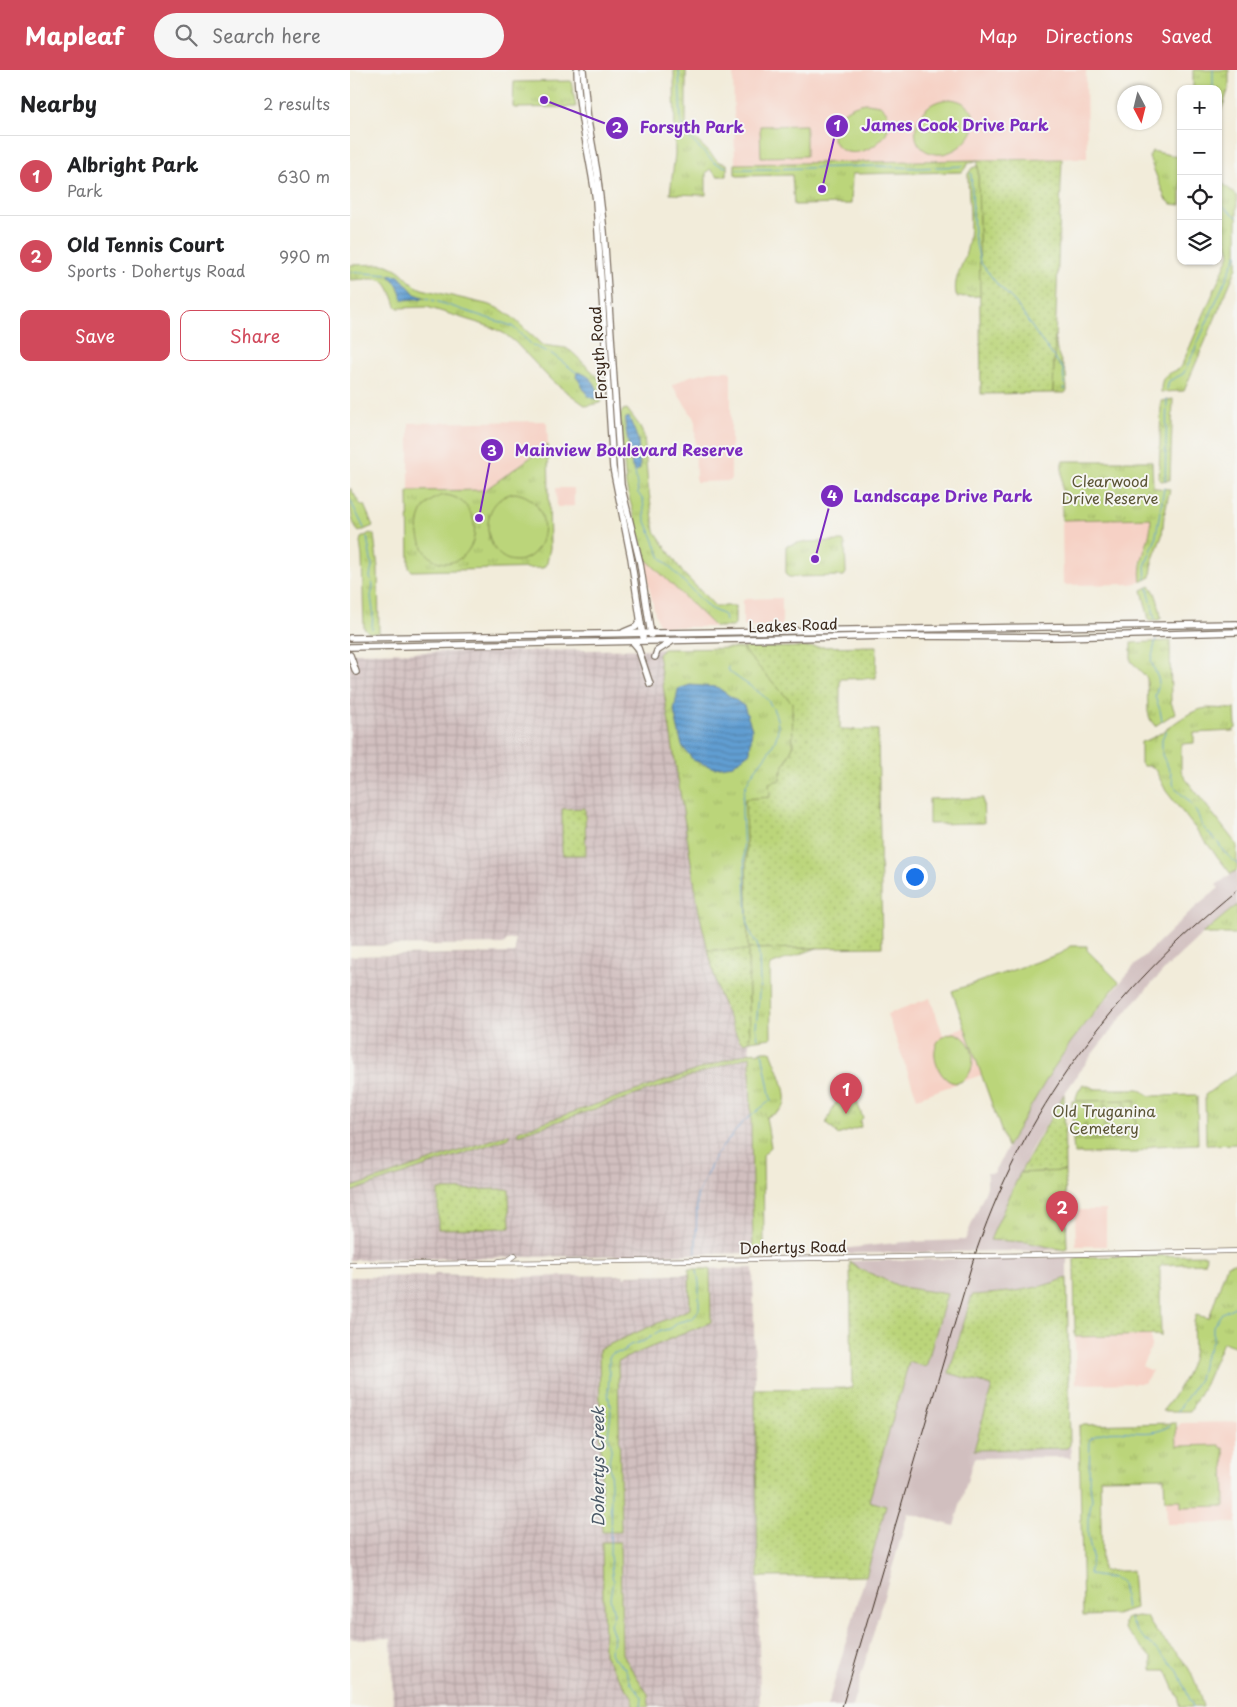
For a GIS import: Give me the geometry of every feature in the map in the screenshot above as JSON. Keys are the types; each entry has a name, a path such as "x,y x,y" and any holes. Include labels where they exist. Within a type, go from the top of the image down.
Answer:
{"highway":[{"name":"Forsyth Road","path":"580,73 601,231 621,485 640,563 652,642"},
{"name":"Forsyth Road","path":"601,231 613,468 631,558 644,642"},
{"path":"648,610 655,628 660,633"},
{"path":"618,634 636,627 640,624 640,619"},
{"name":"Leakes Road","path":"355,638 1237,624"},
{"path":"1190,625 1214,627 1216,630 1212,632"},
{"path":"1060,626 1061,637"},
{"path":"1163,626 1166,631 1194,632"},
{"name":"Leakes Road","path":"355,646 556,644 894,636 1061,637 1237,632"},
{"path":"547,635 556,644"},
{"path":"355,638 355,646"},
{"path":"654,657 657,650 673,641"},
{"path":"633,642 638,648 650,684"},
{"path":"350,655 356,672"}],"main road":[{"name":"Dohertys Road","path":"350,1265 1237,1251"},
{"path":"462,1264 472,1261 502,1261 516,1255"}],"shaded area":[{"path":"733,70 1086,70 1087,158 735,164"},
{"path":"712,371 728,371 731,373 731,481 696,482 695,420 672,385 690,376"},
{"path":"545,421 547,424 548,445 485,490 409,491 409,423"},
{"path":"556,488 574,488 574,506 557,507"},
{"path":"1152,518 1151,535 1140,563 1141,582 1130,584 1065,585 1063,583 1062,520"},
{"path":"646,559 715,627 662,627 659,625 648,583"},
{"path":"782,598 782,626 746,627 743,625 743,599"},
{"path":"743,648 753,1253 350,1260 350,956 515,953 515,939 507,940 503,944 350,946 350,653"},
{"path":"1237,870 1237,905 1168,966 1130,1007 1093,1053 1064,1094 1032,1148 990,1240 1035,1243 1064,1250 818,1254 818,1249 850,1248 904,1242 965,1240 987,1187 987,1173 994,1173 1026,1112 1071,1042 1134,966 1190,912 1219,888 1216,885"},
{"path":"930,998 943,1035 964,1027 981,1075 917,1098 887,1014"},
{"path":"1075,1210 1106,1210 1106,1246 1076,1246"},
{"path":"1067,1257 1067,1278 1046,1286 972,1295 949,1373 992,1386 974,1450 1067,1448 1070,1445 1071,1459 1067,1457 974,1458 954,1526 908,1513 852,1707 827,1707 886,1506 869,1501 909,1362 926,1367 946,1294 901,1287 858,1268 850,1261"},
{"path":"753,1268 760,1707 393,1707 391,1638 350,1639 350,1277 434,1276 435,1274 522,1277 624,1275 624,1278 626,1278 627,1275 689,1274 689,1269"},
{"path":"1151,1335 1151,1347 1142,1366 1152,1371 1144,1383 1076,1384 1075,1337"},
{"path":"1237,1422 1237,1523 1167,1524 1165,1477 1177,1469 1176,1428 1181,1423"}],"green space":[{"path":"674,70 686,70 686,126 689,133 719,162 727,164 727,176 717,176 710,169 706,173 706,195 670,194 675,154"},
{"path":"1193,70 1229,70 1229,88 1222,108 1222,85 1193,85"},
{"path":"571,81 576,107 513,107 514,82"},
{"path":"949,99 961,102 970,108 974,118 973,130 958,148 944,154 929,152 922,148 916,138 915,133 918,121 930,105"},
{"path":"867,103 880,105 888,115 889,126 884,136 876,144 865,150 854,153 843,150 835,143 832,135 835,121 853,107"},
{"path":"806,125 806,156 761,157 760,126"},
{"path":"1152,151 1177,157 1177,205 1171,204 1165,198 1149,157"},
{"path":"1062,159 1053,393 981,394 978,160"},
{"path":"978,160 969,163 962,172 852,174 851,204 794,205 792,175 737,176 735,174 735,164"},
{"path":"978,166 980,296 957,297 957,279 970,231 968,174 972,168"},
{"path":"1222,183 1237,196 1237,267 1184,391 1161,392 1164,377 1181,367 1230,254 1226,238 1222,232"},
{"path":"383,264 401,272 412,283 422,289 490,305 502,310 542,345 566,348 602,381 604,398 600,403 586,406 552,381 515,342 491,327 427,307 398,308 389,288 381,280 350,280 350,265"},
{"path":"1055,337 1057,351 1066,374 1067,391 1065,393 1053,393"},
{"path":"1173,399 1170,480 1160,481 1161,401"},
{"path":"627,409 639,425 644,436 648,486 655,531 683,573 715,606 735,606 735,625 733,627 715,627 646,559 626,486 620,415 623,410"},
{"path":"548,445 550,548 547,563 543,568 412,571 409,568 408,491 485,490"},
{"name":"Clearwood Drive Reserve","path":"1063,461 1152,462 1153,486 1170,489 1162,536 1153,559 1151,577 1141,582 1141,565 1151,527 1151,518 1062,520"},
{"path":"350,488 361,505 364,505 373,526 359,532 352,518"},
{"path":"514,493 529,498 535,503 542,516 543,531 538,548 528,558 512,561 501,556 493,547 489,535 488,522 492,509 500,499"},
{"path":"445,495 460,500 470,511 473,518 474,533 472,544 464,555 458,560 442,563 432,558 424,549 419,537 419,524 422,511 431,501"},
{"path":"370,533 374,535 378,568 379,633 369,633 364,628 360,542 361,538"},
{"path":"843,541 845,544 846,573 844,576 789,577 786,575 786,546 802,542"},
{"path":"1150,586 1155,592 1158,601 1161,618 1159,620 1149,620 1142,590"},
{"path":"1170,641 1171,702 1175,713 1155,726 1148,712 1147,678 1131,661 1131,643"},
{"path":"877,646 876,678 840,679 840,729 878,730 882,947 748,949 745,799 769,782 780,780 781,772 793,746 743,648"},
{"path":"743,648 792,703 793,746 781,772 780,780 769,783 770,797 745,799 748,949 817,948 770,965 771,1038 750,1041 748,950 708,950 699,912 658,654 663,649"},
{"path":"1207,708 1235,709 1236,728 1233,731 1194,733 1194,743 1181,744 1181,770 1185,778 1237,845 1237,870 1231,874 1166,791 1155,769 1151,766 1143,766 1141,763 1141,742 1158,735 1181,718"},
{"path":"983,798 984,823 929,824 929,799"},
{"path":"585,808 586,855 562,855 562,809"},
{"path":"1237,905 1237,934 1202,934"},
{"path":"1070,946 1087,946 1087,950 1119,982 1071,1042 1007,1147 952,991 1062,953"},
{"path":"748,949 750,1041 745,1043 739,1040 719,995 708,950"},
{"path":"954,1033 965,1039 973,1055 972,1068 969,1074 960,1082 952,1082 944,1077 938,1067 935,1056 936,1046 942,1037"},
{"path":"771,1051 784,1087 785,1102 779,1111 766,1117 771,1147 763,1155 764,1243 760,1255 753,1255 750,1056 518,1135 518,1131 750,1052"},
{"path":"1237,1072 1237,1144 1207,1145 1205,1095"},
{"path":"1083,1084 1096,1089 1139,1089 1151,1096 1196,1095 1198,1144 1152,1146 1137,1153 1074,1154 1073,1141 1136,1139 1135,1100 1075,1101"},
{"path":"854,1094 863,1118 860,1121 861,1127 837,1135 826,1124 835,1104"},
{"path":"1064,1094 1065,1171 1020,1173"},
{"name":"Old Truganina Cemetery","path":"1136,1100 1136,1140 1073,1141 1072,1101"},
{"path":"509,1134 509,1138 350,1192 350,1188"},
{"path":"1065,1171 1067,1249 1026,1242 990,1240 1020,1173"},
{"path":"438,1190 509,1190 510,1228 438,1229"},
{"path":"1206,1255 1205,1263 1162,1265 1159,1269 1161,1337 1160,1335 1075,1337 1074,1259 1077,1257"},
{"path":"850,1261 858,1268 901,1287 947,1294 926,1367 909,1362 869,1501 886,1506 866,1576 758,1577 755,1389 852,1388"},
{"path":"1237,1262 1237,1347 1223,1342 1205,1384 1190,1411 1162,1411 1181,1384 1192,1361 1196,1315 1209,1318 1227,1265"},
{"path":"689,1269 710,1269 711,1322 618,1361 621,1532 602,1532 599,1349 690,1309"},
{"path":"1067,1278 1070,1445 1067,1448 974,1450 992,1386 949,1373 972,1295 1020,1290"},
{"path":"1176,1423 1177,1446 1220,1445 1221,1448 1224,1448 1225,1506 1181,1507 1181,1500 1165,1500 1164,1477 1100,1478 1102,1571 1132,1571 1135,1609 1116,1615 1083,1616 1079,1426"},
{"path":"602,1542 620,1542 622,1654 648,1694 649,1707 633,1707 633,1698 604,1655"},
{"path":"1137,1616 1147,1617 1159,1635 1185,1663 1194,1678 1203,1707 1181,1707 1166,1670 1152,1670 1152,1659 1124,1628 1125,1619"}],"water":[{"path":"389,275 399,276 415,294 426,298 403,300 398,286"},
{"path":"577,372 586,375 595,384 599,397 597,399 589,397 576,377"},
{"path":"629,417 638,440 640,469 635,472 632,467 625,423 626,418"},
{"path":"690,685 717,687 744,706 752,729 750,752 733,765 714,768 693,760 682,746 674,711 678,689"}],"waterway":[{"path":"679,70 683,132 715,163 726,167"},
{"path":"1213,70 1213,85"},
{"path":"737,169 963,166"},
{"path":"971,173 974,234 980,262 997,284 1015,302 1063,369 1065,390"},
{"path":"1222,205 1237,217"},
{"path":"1167,389 1169,381 1183,374 1187,367 1237,254"},
{"name":"Dohertys Creek","path":"350,272 390,275"},
{"name":"Dohertys Creek","path":"426,298 512,326 532,345 552,354 577,373"},
{"path":"1165,480 1167,399"},
{"name":"Dohertys Creek","path":"635,471 638,493 643,500 645,519 661,558 709,608 724,615 725,621"},
{"path":"1146,579 1145,566 1155,541 1164,488"},
{"path":"350,500 364,528"},
{"path":"367,537 372,566 370,577 373,586 371,596 373,612 372,629"},
{"path":"1148,588 1155,619"},
{"path":"1156,639 1151,661 1159,683 1155,697 1162,721"},
{"name":"Dohertys Creek","path":"728,667 729,671 769,702 776,715 778,726 773,744 748,781 742,804 747,918 749,930 757,944 759,956 760,982 756,1027 758,1038"},
{"path":"1166,730 1162,739 1162,755 1171,773 1174,786 1189,801 1198,815 1202,826 1237,864"},
{"name":"Dohertys Creek","path":"696,1253 697,1196 715,1156 742,1123 771,1100 762,1052"},
{"name":"Dohertys Creek","path":"641,1707 642,1697 631,1683 625,1668 612,1657 610,1652 614,1636 610,1624 614,1614 610,1598 613,1582 610,1556 611,1483 609,1461 611,1443 608,1435 611,1413 608,1392 609,1357 613,1353 623,1352 630,1345 644,1341 659,1331 670,1329 679,1322 695,1316 699,1309 697,1270"},
{"path":"1178,1411 1199,1379 1203,1361 1213,1340 1213,1326 1222,1313 1237,1306"},
{"path":"1126,1609 1122,1582 1115,1578 1089,1574 1092,1556 1088,1536 1088,1519 1092,1499 1089,1478 1090,1439 1099,1434 1109,1432 1151,1432 1161,1430 1170,1425"},
{"path":"1130,1619 1137,1632 1177,1669 1193,1707"}],"railway":[{"path":"842,1707 972,1264 993,1208 1017,1155 1045,1105 1077,1057 1112,1012 1150,969 1237,890"}],"place":[{"name":"Forsyth Park","path":"544,100"},
{"name":"James Cook Drive Park","path":"822,189"},
{"name":"Mainview Boulevard Reserve","path":"479,518"},
{"name":"Landscape Drive Park","path":"815,559"},
{"name":"Albright Park","path":"846,1114"},
{"name":"Old Tennis Court","path":"1062,1232"}]}
